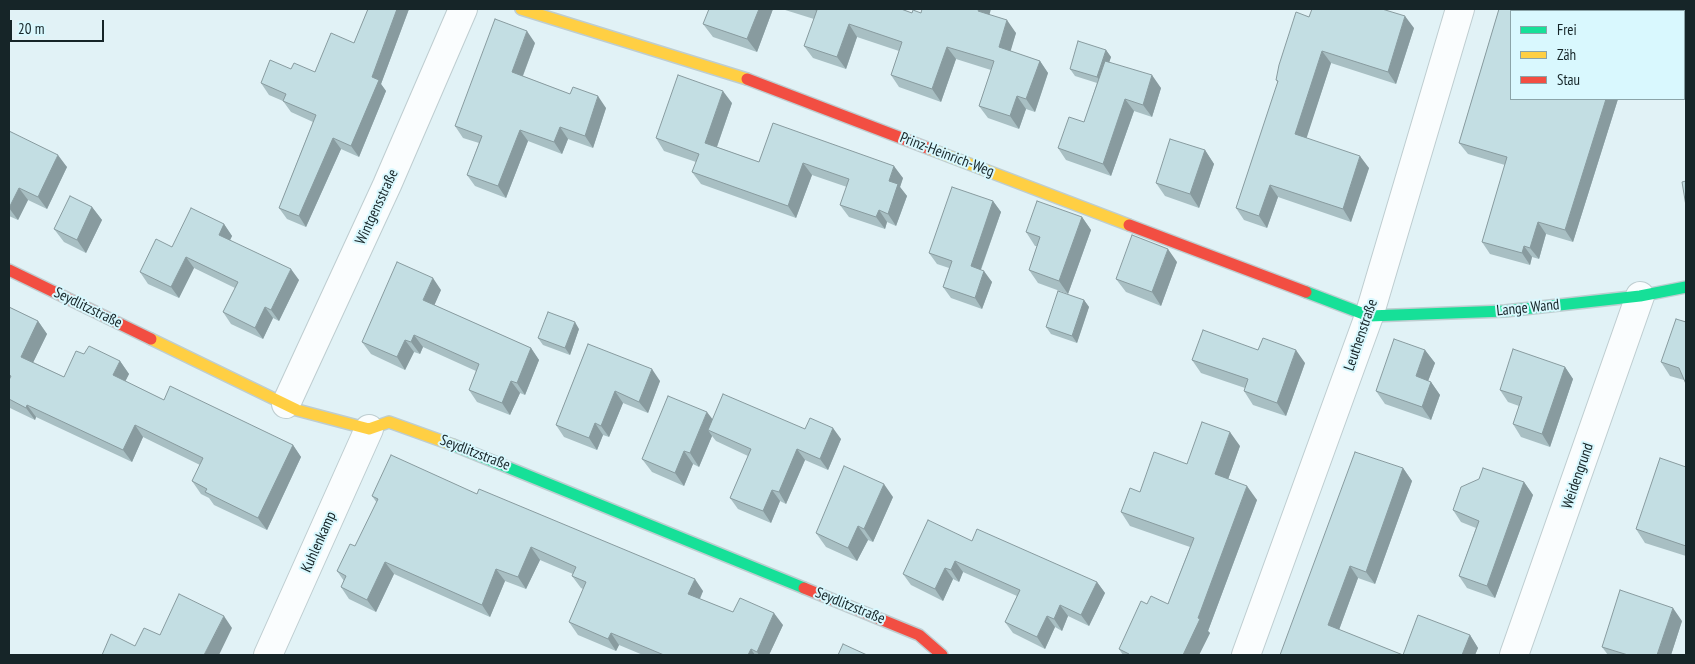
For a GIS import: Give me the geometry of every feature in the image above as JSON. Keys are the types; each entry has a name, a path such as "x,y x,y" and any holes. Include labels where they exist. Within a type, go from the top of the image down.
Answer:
{"street":[{"name":"Wintgensstraße","path":"286,404 387,185 463,9"},
{"name":"Prinz-Heinrich-Weg","path":"521,9 739,76 1369,316"},
{"name":"Leuthenstraße","path":"1246,655 1369,316 1460,9"},
{"name":"Seydlitzstraße","path":"9,270 297,410 369,429 389,422 481,455 919,634 940,655"},
{"name":"Lange Wand","path":"1369,316 1505,312 1640,296 1686,287"},
{"name":"Weidengrund","path":"1514,655 1640,296"},
{"name":"Kuhlenkamp","path":"268,655 369,429"}],"building":[{"path":"368,9 397,9 372,77 379,80 351,146 333,138 299,216 279,208 316,115 283,101 286,94 261,83 270,60 291,69 294,63 315,72 331,33 354,43"},
{"path":"709,9 759,9 747,39 703,24"},
{"path":"812,9 901,9 912,13 913,10 921,13 922,9 979,9 978,11 1007,20 999,47 1040,61 1026,99 1017,96 1010,116 979,106 994,61 947,47 932,89 891,75 902,42 849,24 837,57 804,46 817,10"},
{"path":"1312,9 1382,9 1405,16 1388,72 1322,51 1295,134 1360,156 1343,209 1270,185 1259,216 1236,208 1278,81 1276,80 1279,65 1296,12 1309,17"},
{"path":"1499,9 1583,9 1510,10 1510,100 1606,100 1565,230 1538,222 1530,248 1524,246 1522,253 1482,242 1507,157 1459,143"},
{"path":"495,19 527,31 512,72 570,94 573,87 598,96 585,136 560,127 554,142 520,130 498,186 467,175 482,136 455,126"},
{"path":"1078,41 1106,50 1097,77 1070,69"},
{"path":"1105,61 1152,75 1143,105 1125,99 1103,164 1058,148 1069,117 1084,122"},
{"path":"678,75 723,91 705,143 759,162 773,123 894,166 889,181 898,184 888,214 879,210 876,217 840,205 849,179 803,163 788,206 692,172 699,154 656,138"},
{"path":"9,131 58,155 38,197 19,188 9,208"},
{"path":"1170,139 1205,150 1190,194 1156,183"},
{"path":"1686,181 1686,206 1682,182"},
{"path":"952,187 993,201 971,266 984,271 975,298 943,287 952,261 929,253"},
{"path":"70,196 92,207 77,240 54,229"},
{"path":"1037,201 1082,217 1059,281 1029,270 1040,237 1026,232"},
{"path":"191,208 224,224 219,235 291,269 271,310 265,307 255,328 223,312 238,282 186,257 171,287 140,272 156,239 172,247"},
{"path":"1132,235 1168,249 1152,292 1116,279"},
{"path":"397,262 433,278 423,300 531,348 517,383 511,381 502,403 469,390 479,364 414,335 411,342 405,340 397,357 362,342"},
{"path":"1058,291 1084,300 1072,336 1046,327"},
{"path":"9,307 38,321 21,357 64,377 76,351 84,354 89,346 120,361 113,375 164,400 170,386 293,445 258,518 205,492 207,489 192,481 203,458 135,425 123,450 27,405 26,408 9,399 9,380 11,376 9,375"},
{"path":"548,312 575,322 565,348 538,338"},
{"path":"1676,319 1686,322 1686,384 1679,368 1661,362"},
{"path":"1203,330 1258,350 1263,338 1296,350 1277,403 1244,391 1248,379 1192,360"},
{"path":"1394,339 1425,350 1416,376 1431,382 1422,407 1376,391"},
{"path":"588,344 652,369 639,402 615,391 601,426 595,423 589,438 556,425"},
{"path":"1513,349 1565,367 1542,434 1513,424 1522,397 1500,390"},
{"path":"723,394 805,429 810,418 833,428 820,459 797,449 779,492 772,490 763,511 730,498 751,449 708,430"},
{"path":"668,396 707,412 690,453 684,451 675,473 642,459"},
{"path":"1202,422 1230,432 1215,474 1247,486 1198,618 1200,619 1183,655 1129,655 1119,649 1141,601 1147,604 1151,596 1168,604 1194,538 1121,512 1130,488 1140,492 1154,452 1187,464"},
{"path":"1355,452 1403,468 1366,572 1350,566 1328,625 1403,655 1280,655"},
{"path":"391,455 477,494 479,489 695,579 688,594 733,612 740,598 774,613 757,652 751,649 748,655 664,655 611,633 608,639 569,622 586,582 572,576 576,567 531,547 518,577 496,569 482,605 385,562 367,600 341,587 346,576 337,571 350,544 355,546 378,499 372,496"},
{"path":"1660,458 1686,467 1686,546 1636,529"},
{"path":"844,466 884,484 864,529 858,526 848,548 816,533"},
{"path":"1483,468 1524,482 1487,586 1459,576 1479,521 1453,510 1461,487 1479,479"},
{"path":"928,520 972,541 977,529 1097,582 1081,615 1060,605 1054,619 1047,616 1037,637 1005,622 1020,590 955,561 951,570 945,568 935,589 903,574"},
{"path":"1620,590 1673,608 1657,655 1628,655 1602,647"},
{"path":"179,594 224,616 204,655 102,655 111,634 135,646 144,628 160,635"},
{"path":"1418,615 1470,635 1462,655 1403,655"},
{"path":"843,644 867,655 838,655"}],"traffic: fast":[{"path":"1306,292 1369,316 1505,311 1640,296 1686,287"},
{"path":"453,445 804,588"}],"traffic: slow":[{"path":"521,9 747,79"},
{"path":"930,149 1129,225"},
{"path":"151,339 297,410 369,429 389,422 453,445"}],"traffic: jam":[{"path":"747,79 930,149"},
{"path":"1129,225 1306,292"},
{"path":"9,270 151,339"},
{"path":"804,588 919,635 942,655"}]}
